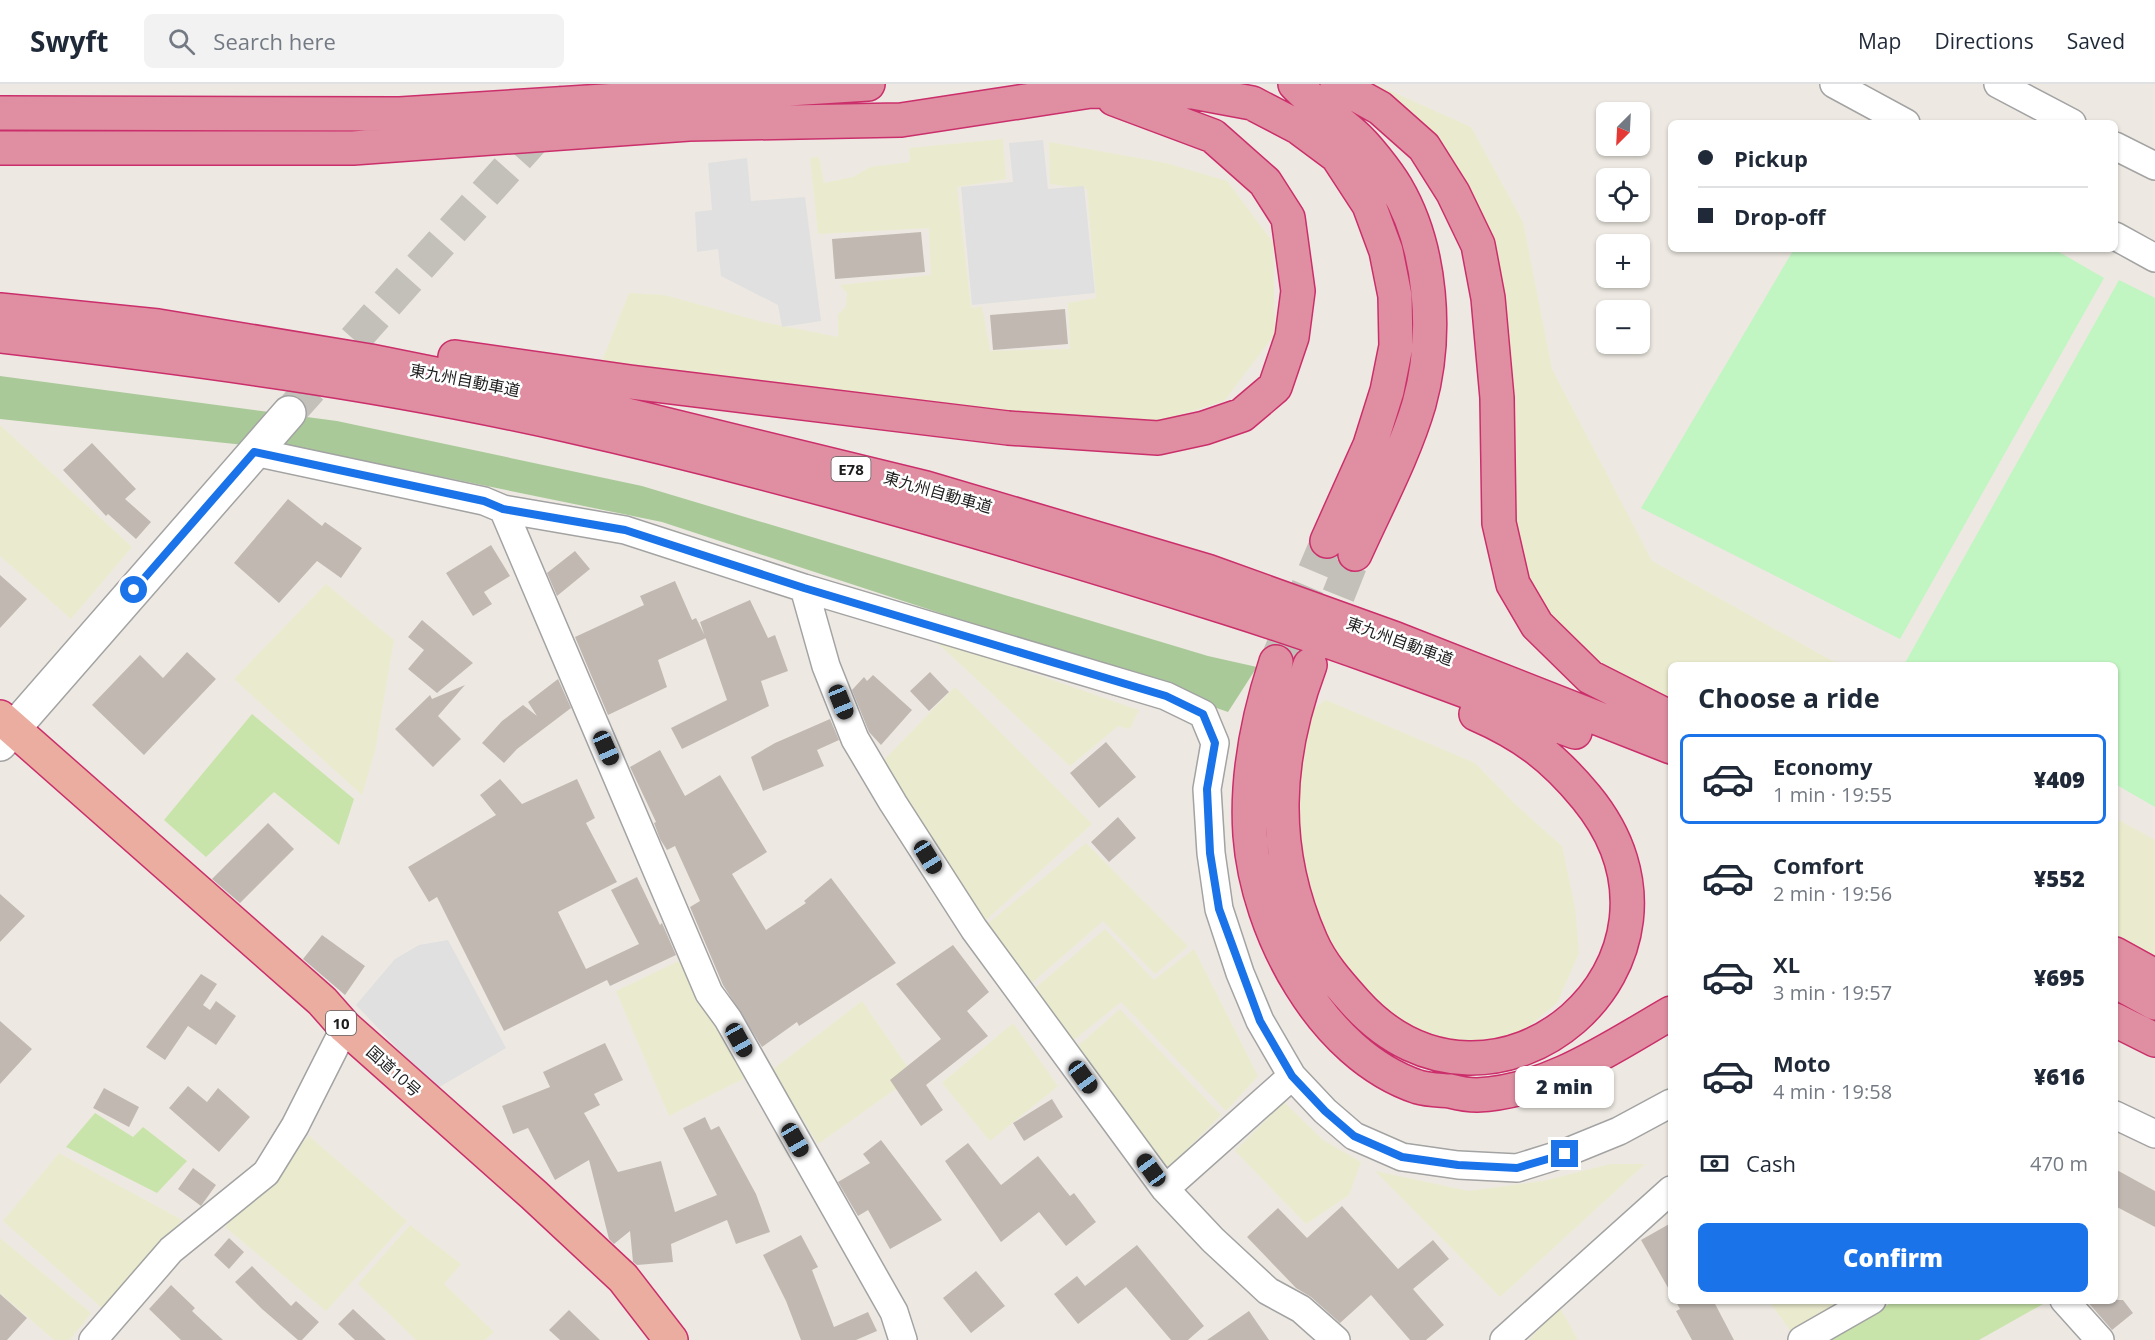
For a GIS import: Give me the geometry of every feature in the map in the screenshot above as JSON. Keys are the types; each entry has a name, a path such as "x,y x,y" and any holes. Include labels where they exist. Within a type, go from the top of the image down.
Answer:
{"highway":[{"path":"0,113 400,114 868,84"},
{"path":"0,148 354,148 689,124 901,120 1091,91 1193,92 1252,103 1298,127 1337,156 1369,205 1386,251 1395,296 1396,346 1388,392 1370,445 1341,547 1399,457 1419,403 1428,340 1428,290 1420,240 1395,187 1355,136 1319,109 1295,84"},
{"path":"1337,84 1380,108 1424,147 1453,193 1478,244 1488,298 1497,398 1499,523 1512,584 1537,625 1590,677 1668,716"},
{"path":"158,326 376,345 630,382 1008,428 1158,438 1204,428 1242,415 1275,387 1292,337 1298,291 1288,218 1265,182 1213,136 1091,91"},
{"name":"東九州自動車道","path":"0,310 158,326 370,361 570,401 926,488 1207,571 1396,639 1668,746"},
{"name":"東九州自動車道","path":"0,336 124,350 367,387 564,424 744,469 926,519 1230,608 1476,695 1611,745 1668,770"},
{"path":"1230,608 1494,722 1541,749 1591,804 1608,826 1620,853 1627,878 1626,926 1622,945 1604,983 1588,1004 1564,1026 1537,1042 1506,1054 1470,1059 1432,1054 1399,1040 1366,1014 1318,955 1300,915 1289,875 1282,835 1280,801 1284,760 1293,719 1310,665"},
{"path":"1276,662 1261,706 1254,756 1250,836 1257,876 1272,928 1295,976 1314,1008 1345,1042 1378,1066 1419,1087 1476,1095 1541,1084 1668,1015"},
{"name":"国道10号","path":"4,730 322,1001 345,1027 534,1195 623,1278 671,1340"},
{"path":"2118,956 2155,976"},
{"path":"2118,983 2155,1003"},
{"path":"2118,1022 2155,1040"}],"street":[{"path":"1834,84 1900,120"},
{"path":"1998,84 2066,120"},
{"path":"2118,148 2155,166"},
{"path":"2118,238 2155,258"},
{"path":"4,730 289,413"},
{"path":"254,452 484,501 503,509 625,530 804,588 1166,696 1203,714 1215,743 1207,789 1210,853 1219,909 1260,1021 1292,1076 1325,1111 1354,1136 1402,1157 1458,1165 1517,1168 1565,1154 1619,1131 1668,1105"},
{"path":"503,509 709,993 728,1019 894,1312 903,1340"},
{"path":"804,588 826,666 855,739 974,929 1165,1189 1213,1240 1268,1291 1301,1309 1336,1340"},
{"path":"93,1340 171,1250 266,1173 295,1126 345,1027"},
{"path":"1165,1189 1292,1076"},
{"path":"2118,1116 2155,1134"},
{"path":"1504,1340 1668,1193"},
{"path":"1802,1340 1865,1304"},
{"path":"2068,1304 2100,1340"}],"green space":[{"path":"1342,84 1375,84 1471,127 1523,222 1552,369 1652,561 1834,662 1668,662 1668,712 1592,673 1515,575 1453,183"},
{"path":"1003,139 1006,179 957,187 971,308 982,307 990,351 1070,349 1068,303 1096,298 1087,189 1050,184 1049,142 1166,163 1227,181 1273,242 1275,334 1224,401 1155,423 1072,430 600,366 629,293 664,295 763,322 838,337 838,314 846,307 847,293 840,285 931,275 929,228 818,234 810,158 819,157 824,183 853,177 870,167 910,162 909,148"},
{"path":"1792,252 2059,252 2104,278 1900,639 1641,508"},
{"path":"2119,280 2155,298 2155,807 2118,786 2118,662 1906,662"},
{"path":"0,376 337,421 642,486 1208,656 1257,667 1228,712 1013,637 662,522 330,454 0,419"},
{"path":"0,425 132,547 71,619 0,556"},
{"path":"326,584 394,640 375,751 362,795 234,679"},
{"path":"933,639 1139,710 1130,729 1118,726 1070,766"},
{"path":"955,687 1092,824 984,922 880,764"},
{"path":"1326,700 1475,763 1516,805 1562,846 1575,907 1579,953 1557,1003 1511,1041 1458,1047 1384,1017 1341,964 1311,917 1288,805 1307,713"},
{"path":"252,714 354,799 339,845 274,792 206,857 164,820"},
{"path":"2118,820 2155,840 2155,965 2118,946"},
{"path":"1086,843 1188,946 1155,974 1103,921 1025,989 981,929"},
{"path":"1105,929 1154,980 1194,949 1258,1076 1226,1111 1121,1002 1069,1044 1028,994"},
{"path":"683,959 745,1078 669,1116 616,991"},
{"path":"862,1001 914,1076 818,1144 772,1070"},
{"path":"1120,1009 1221,1115 1161,1176 1071,1052"},
{"path":"1013,1023 1058,1086 990,1141 942,1083"},
{"path":"1284,1102 1323,1140 1361,1162 1349,1195 1306,1224 1235,1151"},
{"path":"95,1113 133,1137 143,1127 187,1161 157,1193 66,1147"},
{"path":"309,1136 407,1221 326,1311 225,1227"},
{"path":"59,1153 182,1220 102,1308 3,1221"},
{"path":"1610,1164 1645,1164 1500,1297 1375,1171 1469,1191 1543,1181"},
{"path":"410,1225 461,1264 444,1284 494,1332 485,1340 416,1340 358,1284"},
{"path":"0,1238 91,1313 70,1340 54,1340 0,1293"},
{"path":"1771,1304 1849,1304 1794,1336"},
{"path":"1889,1304 2043,1304 1979,1340 1828,1340"},
{"path":"1559,1306 1578,1340 1529,1340"}],"shaded area":[{"path":"1043,140 1048,189 1084,186 1095,293 972,305 961,187 1013,182 1009,143"},
{"path":"747,158 751,201 805,197 821,321 782,327 778,305 721,276 718,249 697,252 695,212 712,210 708,163"},
{"path":"448,940 506,1048 436,1089 356,1005 395,959 419,945"}],"building":[{"path":"921,232 925,272 835,279 832,239"},
{"path":"1065,309 1068,344 993,350 990,315"},
{"path":"92,443 136,489 125,499 151,522 136,539 108,514 106,516 63,470"},
{"path":"288,499 322,526 325,522 362,548 341,578 317,561 279,603 234,563"},
{"path":"491,545 510,576 484,592 492,604 473,616 446,573"},
{"path":"575,551 590,569 557,596 547,573"},
{"path":"0,575 27,599 0,628"},
{"path":"675,581 692,620 696,618 706,638 658,660 667,687 608,715 575,637 644,605 640,596"},
{"path":"750,600 768,638 775,635 788,671 761,681 769,706 682,749 671,728 727,700 700,622"},
{"path":"422,620 473,663 437,693 408,669 424,650 408,637"},
{"path":"187,652 216,679 144,755 92,705 140,655 163,678"},
{"path":"930,672 949,692 929,711 910,691"},
{"path":"873,675 912,710 881,745 869,732 852,690 864,677 867,681"},
{"path":"558,679 571,708 517,749 504,763 482,743 502,721 523,705 537,716 528,702"},
{"path":"465,685 438,716 461,739 433,767 395,729 430,695 432,699"},
{"path":"830,719 839,740 817,750 824,766 763,791 751,757 775,743"},
{"path":"1106,742 1136,777 1099,808 1070,773"},
{"path":"660,750 685,796 720,775 767,852 732,874 766,930 806,903 804,901 831,878 896,963 799,1026 797,1022 762,1047 723,985 690,907 700,901 675,846 667,850 660,839 654,823 656,822 630,767"},
{"path":"500,779 522,804 577,779 595,818 586,823 617,882 558,912 586,969 639,944 611,890 637,877 676,955 610,986 607,980 504,1031 437,897 429,902 408,867 496,815 480,795"},
{"path":"1118,817 1136,838 1109,862 1091,842"},
{"path":"268,823 294,849 240,903 212,879"},
{"path":"0,894 25,916 0,942"},
{"path":"322,935 365,966 345,995 303,959"},
{"path":"953,945 989,992 967,1011 988,1036 926,1085 943,1110 921,1126 890,1080 941,1039 896,984"},
{"path":"201,974 217,984 203,1005 210,1010 216,1001 236,1016 216,1045 188,1026 165,1060 146,1047"},
{"path":"0,1021 32,1049 0,1084"},
{"path":"605,1043 623,1080 594,1094 600,1105 584,1113 618,1172 661,1161 675,1212 717,1195 683,1128 705,1117 711,1130 719,1126 756,1194 770,1232 736,1244 727,1220 671,1244 673,1262 637,1265 633,1262 630,1231 614,1244 609,1239 589,1160 555,1180 528,1128 513,1134 502,1106 550,1087 543,1072"},
{"path":"188,1086 207,1102 218,1088 250,1117 219,1152 169,1108"},
{"path":"104,1088 139,1107 129,1127 93,1108"},
{"path":"1052,1099 1063,1117 1024,1141 1013,1123"},
{"path":"881,1140 942,1220 890,1249 868,1210 858,1216 838,1182 870,1163 863,1154"},
{"path":"968,1143 1001,1185 1038,1156 1070,1196 1074,1193 1096,1222 1066,1246 1039,1212 1001,1242 945,1161"},
{"path":"193,1168 216,1185 201,1206 178,1189"},
{"path":"2118,1171 2155,1191 2155,1227 2118,1208"},
{"path":"1342,1206 1398,1269 1433,1240 1449,1259 1413,1289 1444,1325 1426,1340 1410,1340 1371,1295 1340,1323 1311,1297 1296,1288 1247,1237 1278,1208 1307,1238"},
{"path":"1668,1225 1668,1288 1641,1240"},
{"path":"801,1235 818,1267 812,1270 834,1327 868,1312 877,1331 856,1340 801,1340 786,1301 763,1255"},
{"path":"229,1238 244,1252 229,1269 214,1255"},
{"path":"1137,1245 1204,1326 1188,1340 1171,1340 1126,1287 1078,1324 1054,1294 1077,1276 1085,1286"},
{"path":"252,1266 291,1306 296,1301 319,1322 302,1340 298,1340 262,1309 235,1282"},
{"path":"976,1271 1005,1306 971,1333 943,1298"},
{"path":"171,1285 195,1308 192,1311 223,1340 181,1340 149,1309"},
{"path":"0,1294 27,1318 7,1340 0,1340"},
{"path":"2118,1300 2123,1300 2133,1313 2112,1330 2089,1304 2118,1304"},
{"path":"1677,1304 1715,1304 1734,1340 1692,1340 1676,1311 1680,1309"},
{"path":"353,1309 386,1340 355,1340 338,1324"},
{"path":"569,1310 600,1340 560,1340 549,1330"},
{"path":"1249,1311 1269,1340 1207,1340"}],"tunnel":[{"path":"289,413 583,84"},
{"path":"1276,662 1327,541"},
{"path":"1320,641 1355,554"}],"route":[{"path":"134,590 254,452 484,501 503,509 625,530 804,588 1166,696 1203,714 1215,743 1207,789 1210,853 1219,909 1240,973 1260,1021 1292,1076 1325,1111 1354,1136 1402,1157 1458,1165 1517,1168 1565,1154"}]}
